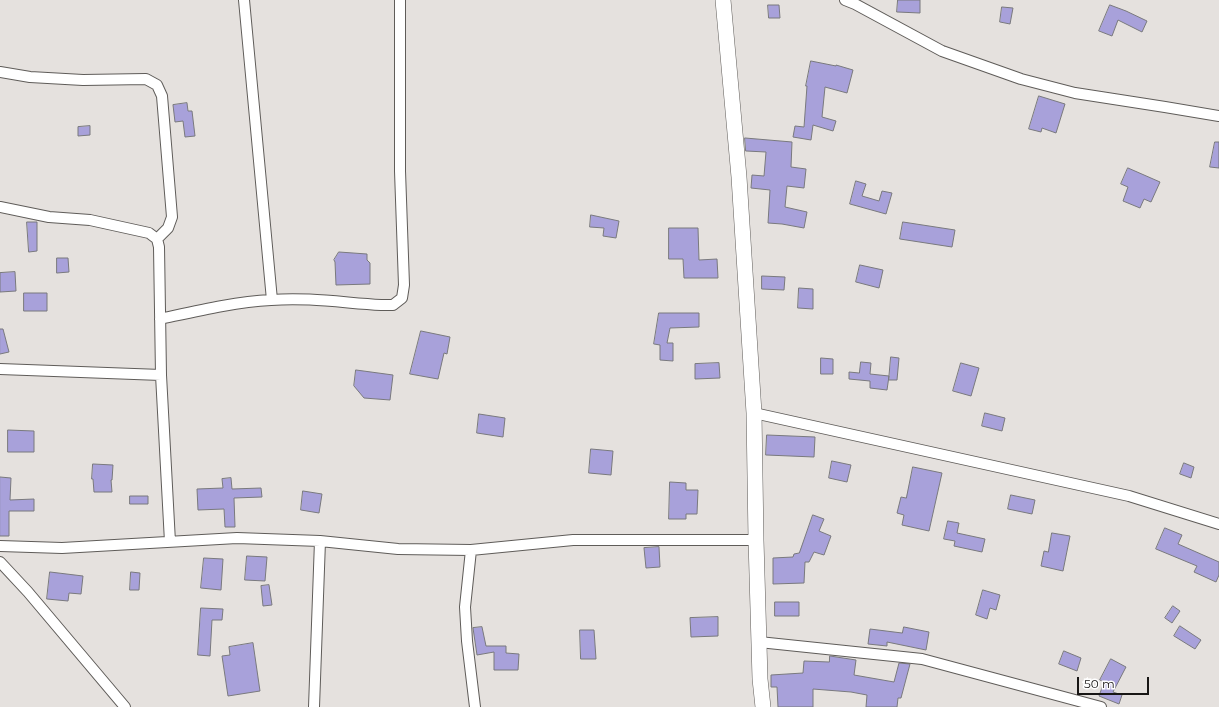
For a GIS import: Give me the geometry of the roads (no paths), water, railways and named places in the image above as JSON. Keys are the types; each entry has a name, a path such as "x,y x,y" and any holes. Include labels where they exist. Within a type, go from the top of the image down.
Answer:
{"street":[{"path":"244,0 272,300"},
{"path":"160,319 228,305 272,300 393,305 402,298 404,284 400,171 400,0"},
{"path":"723,0 739,177 754,413 760,678 763,707"},
{"path":"845,0 942,51 1021,79 1074,93 1219,116"},
{"path":"0,72 30,77 83,80 146,79 157,85 162,96 172,217 168,228 157,239"},
{"path":"0,207 48,217 90,220 149,233 157,239 159,247 161,374 170,542"},
{"path":"0,369 161,374"},
{"path":"754,413 1129,496 1219,524"},
{"path":"0,546 62,548 237,538 320,541 398,548 471,550 573,540 756,540"},
{"path":"314,707 320,541"},
{"path":"471,550 465,607 467,641 475,707"},
{"path":"0,562 33,598 125,707"},
{"path":"759,642 922,659 1101,707"}]}
